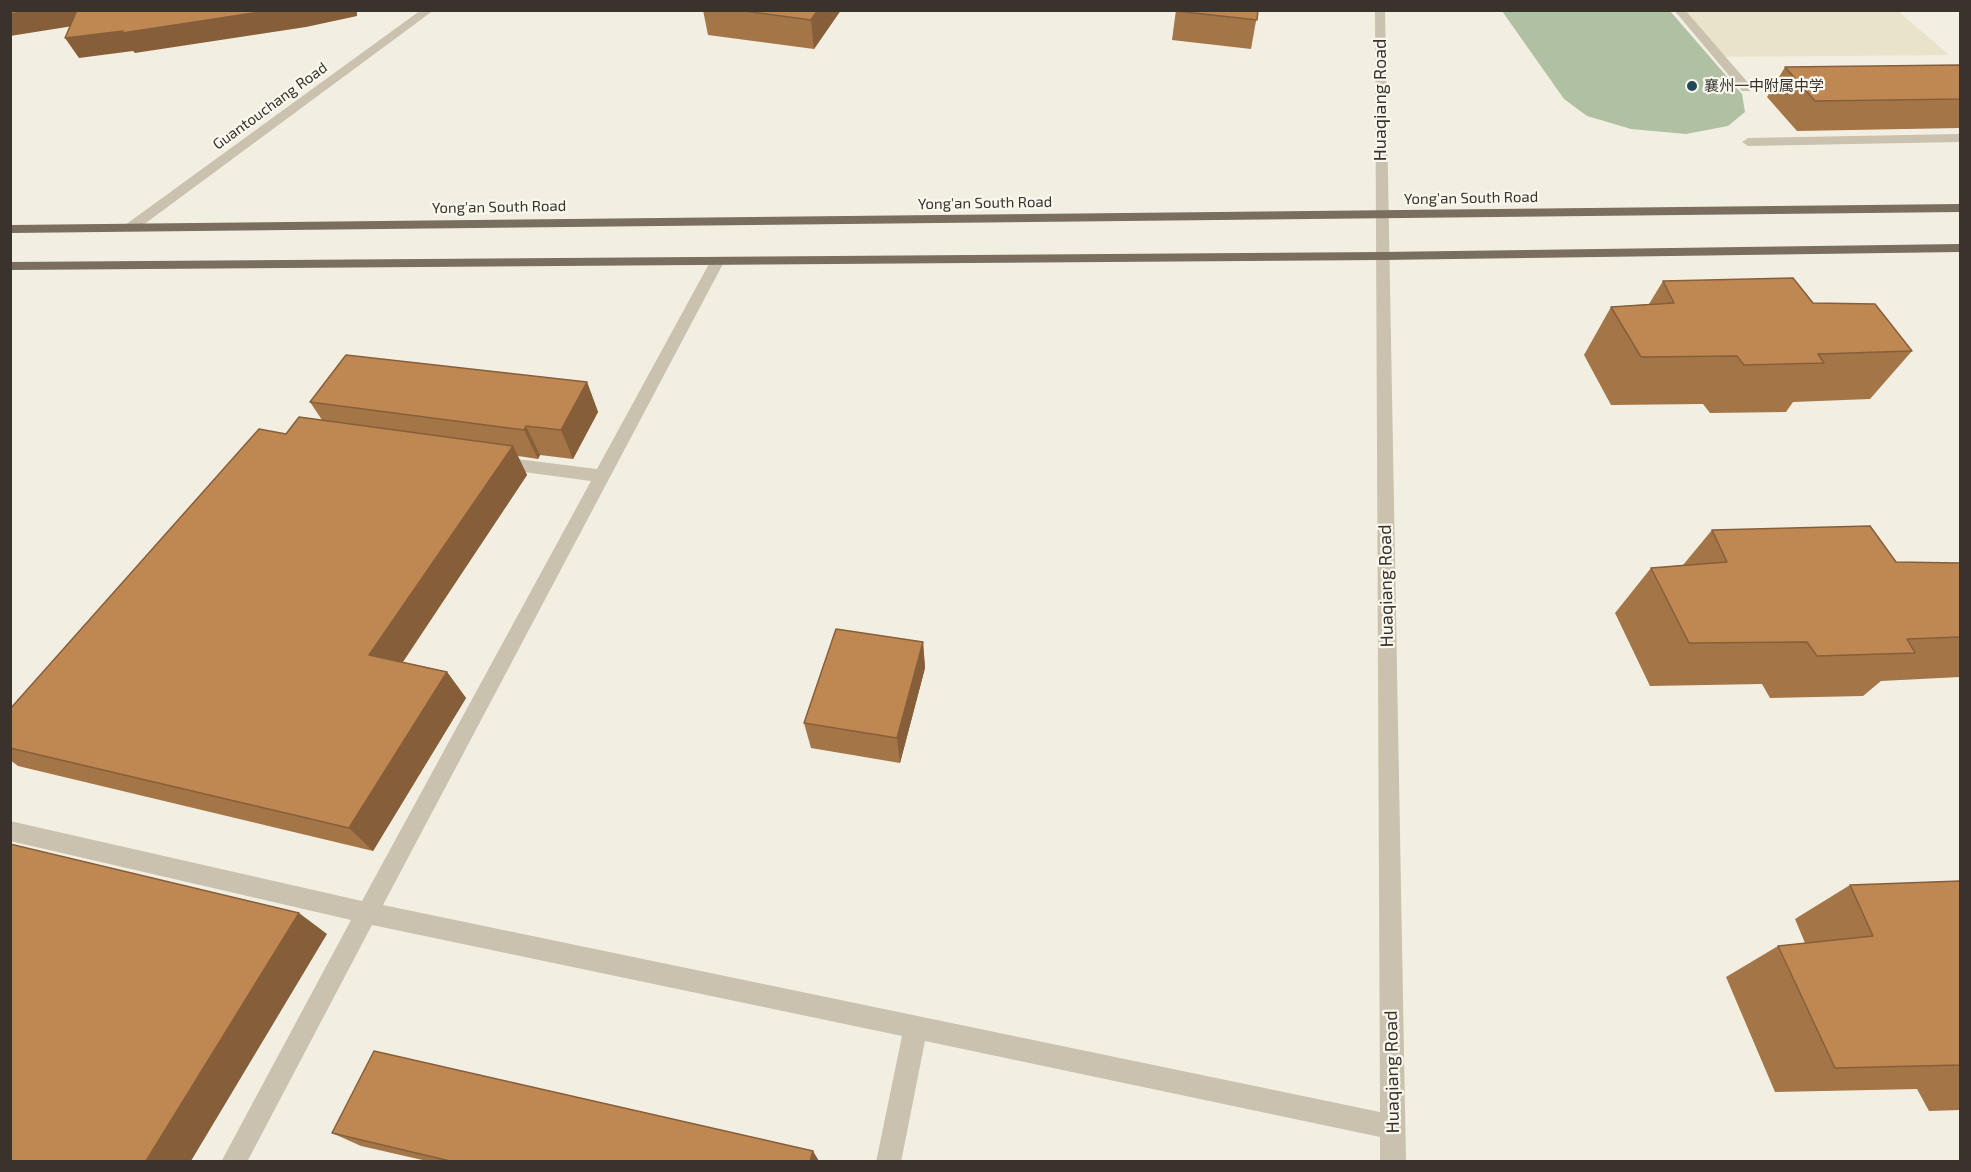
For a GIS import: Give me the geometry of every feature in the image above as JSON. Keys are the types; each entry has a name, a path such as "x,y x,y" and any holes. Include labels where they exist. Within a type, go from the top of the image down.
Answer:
{"main road":[{"name":"Yong'an South Road","path":"10,229 1960,208"},
{"path":"10,266 1382,256 1960,248"}],"street":[{"name":"Guantouchang Road","path":"130,228 429,10"},
{"name":"Huaqiang Road","path":"1380,10 1393,1161"},
{"path":"1679,10 1746,88"},
{"path":"1748,142 1960,138"},
{"path":"233,1161 717,262"},
{"path":"487,461 603,476"},
{"path":"10,831 368,913 1393,1127"},
{"path":"888,1161 916,1027"}],"green space":[{"path":"1502,11 1670,11 1742,94 1745,112 1728,126 1686,134 1631,129 1587,116 1564,99"}],"shaded area":[{"path":"1679,11 1898,11 1949,55 1719,57"}],"building":[{"path":"10,10 34,10 10,14"},
{"path":"77,10 273,10 122,33 123,31 65,38"},
{"path":"737,10 818,10 811,20"},
{"path":"1176,10 1258,10 1257,20"},
{"path":"1960,65 1960,99 1815,101 1785,67"},
{"path":"1793,278 1813,303 1875,304 1912,351 1818,354 1824,363 1744,365 1737,356 1641,357 1611,307 1674,303 1663,281"},
{"path":"346,355 587,382 561,430 526,426 524,430 310,402"},
{"path":"299,417 513,446 369,655 447,672 349,828 10,748 10,709 259,429 286,434"},
{"path":"1870,526 1896,562 1960,563 1960,637 1907,639 1915,653 1817,656 1807,642 1689,643 1651,568 1727,562 1712,530"},
{"path":"836,629 923,642 897,738 804,723"},
{"path":"10,844 299,913 146,1161 10,1161"},
{"path":"1960,881 1960,1065 1835,1068 1778,946 1873,936 1850,885"},
{"path":"374,1051 813,1151 810,1161 450,1161 332,1133"}],"place":[{"name":"襄州一中附属中学","path":"1692,86"}]}
